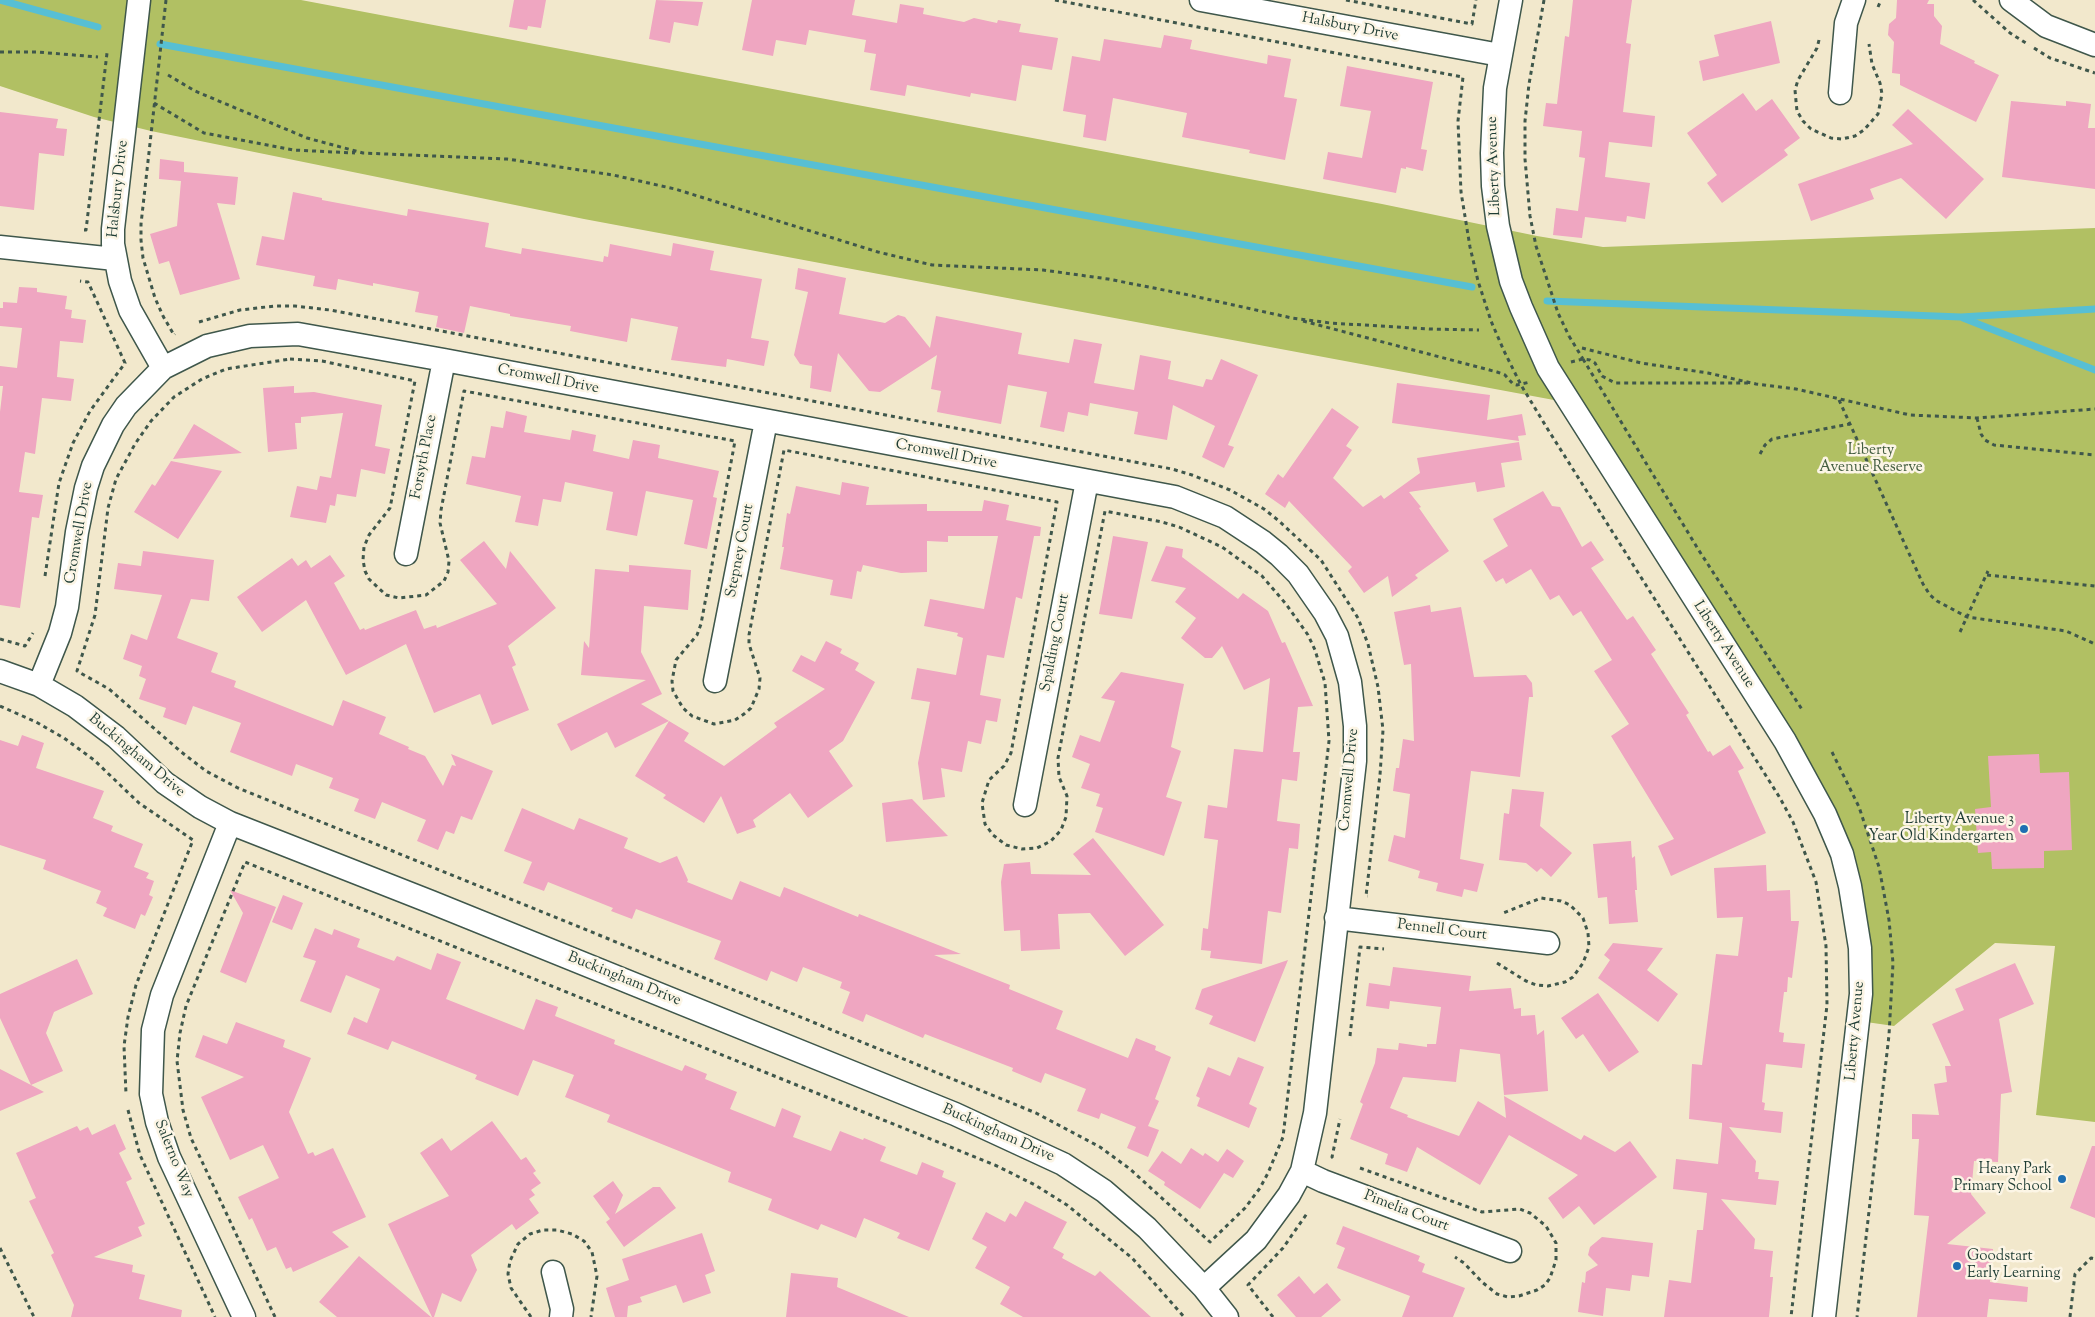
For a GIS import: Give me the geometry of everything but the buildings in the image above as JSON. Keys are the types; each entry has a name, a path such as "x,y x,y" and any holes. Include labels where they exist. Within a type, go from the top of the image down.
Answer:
{"street":[{"name":"Halsbury Drive","path":"139,0 113,229 115,259 130,310 163,368"},
{"name":"Halsbury Drive","path":"1201,0 1500,55"},
{"name":"Liberty Avenue","path":"1511,0 1495,88 1492,129 1493,186 1498,226 1511,281 1533,336 1550,371 1785,741 1825,814 1844,862 1856,917 1860,948 1861,994 1824,1317"},
{"path":"1840,94 1846,23 1854,0"},
{"path":"2011,0 2046,26 2095,45"},
{"path":"0,246 115,259"},
{"name":"Cromwell Drive","path":"39,685 60,633 67,607 77,532 86,488 93,466 113,425 126,406 163,368 207,346 250,336 298,334 444,360 1175,497 1225,517 1263,542 1298,574 1325,614 1337,636 1345,658 1350,682 1355,726 1355,761 1315,1113 1302,1171 1289,1195 1256,1240 1204,1288"},
{"name":"Forsyth Place","path":"406,554 444,360"},
{"name":"Stepney Court","path":"715,681 766,421"},
{"name":"Spalding Court","path":"1025,805 1087,481"},
{"name":"Buckingham Drive","path":"0,670 39,685 101,725 165,782 200,807 230,823 449,909 955,1114 1063,1164 1104,1191 1147,1228 1204,1288 1227,1317"},
{"name":"Salerno Way","path":"230,823 162,996 153,1030 151,1094 157,1122 169,1157 244,1317"},
{"name":"Pennell Court","path":"1336,918 1548,943"},
{"name":"Pimelia Court","path":"1302,1171 1323,1181 1510,1251"},
{"path":"553,1272 562,1309 561,1317"}],"path":[{"path":"166,0 141,224 141,240 143,258 155,298 174,335 181,331"},
{"path":"1055,0 1463,77"},
{"path":"1346,0 1472,24 1476,0"},
{"path":"1544,0 1529,84 1525,121 1524,159 1530,216 1536,246 1558,313 1568,336 1698,549 1803,711"},
{"path":"86,230 108,49"},
{"path":"0,52 37,52 98,57"},
{"path":"168,75 195,91 307,138 363,153"},
{"path":"128,98 155,103 204,134 293,150 507,159 603,173 683,192 878,252 923,263 968,268 1043,270 1108,279 1184,294 1292,318 1497,372 1505,375 1514,384 1521,385 1550,371 1582,359 1595,363 1602,376 1615,383 1756,384"},
{"path":"88,282 125,363"},
{"path":"194,324 240,310 275,306 330,310 1172,469 1192,474 1230,490 1272,515 1295,534 1321,560 1358,618 1368,644 1378,687 1384,730 1366,896"},
{"path":"1292,318 1430,329 1480,330"},
{"path":"1582,348 1641,363 1708,373 1756,384 1796,389 1910,415 1977,418 2095,408"},
{"path":"415,381 322,361 290,359 226,369 202,379 174,397 151,421 135,444 116,479 108,508 95,616 77,671 109,689 180,751 206,771 238,788 1036,1112 1100,1147 1130,1168 1210,1242 1245,1208 1260,1188 1278,1153 1283,1137 1326,779 1329,741 1325,683 1316,650 1308,635 1275,589 1249,565 1222,547 1179,528 1162,522 1105,511"},
{"path":"1521,385 1780,798 1793,822 1816,882 1826,946 1827,1005 1791,1317"},
{"path":"464,391 735,441"},
{"path":"1838,399 1923,584 1930,595 1937,601 1967,616 2066,631 2095,644"},
{"path":"1977,418 1981,434 1985,440 1994,445 2095,455"},
{"path":"1760,454 1765,445 1772,439 1850,424"},
{"path":"784,450 1057,502"},
{"path":"1960,632 1987,573 2095,586"},
{"path":"0,639 25,646"},
{"path":"0,706 36,722 64,738 94,760 138,803 193,840"},
{"path":"275,1317 191,1138 183,1110 178,1061 180,1033 186,1006 245,862 997,1166 1035,1184 1067,1205 1132,1258 1184,1317"},
{"path":"0,1248 34,1317"},
{"path":"2070,1317 2075,1274 2091,1258 2095,1259"},
{"path":"1248,1285 1273,1317"}],"green space":[{"name":"Liberty Avenue Reserve","path":"0,0 301,0 1603,247 2095,228 2095,1122 2036,1115 2055,946 1995,943 1894,1026 1859,1021 1842,854 1570,403 584,219 151,131 94,117 0,86"}],"waterway":[{"path":"0,0 98,27"},
{"path":"160,44 1472,287"},
{"path":"1547,301 1961,317 2095,309"},
{"path":"1963,318 2095,370"}],"place":[{"name":"Liberty Avenue 3 Year Old Kindergarten","path":"2024,829"},
{"name":"Heany Park Primary School","path":"2062,1179"},
{"name":"Goodstart Early Learning","path":"1957,1266"}]}
